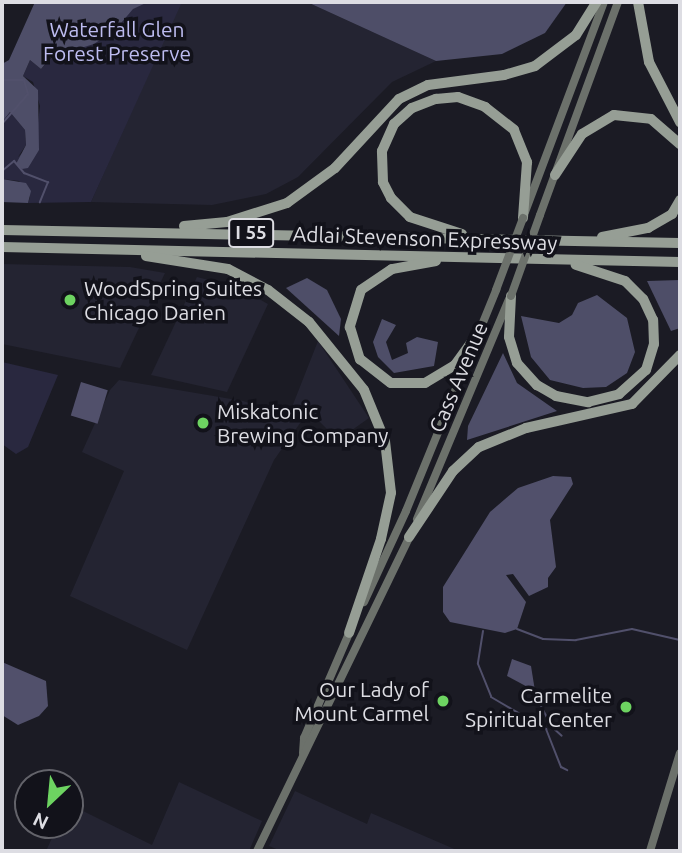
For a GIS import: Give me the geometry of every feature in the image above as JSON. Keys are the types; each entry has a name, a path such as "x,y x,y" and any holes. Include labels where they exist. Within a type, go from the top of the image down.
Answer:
{"highway":[{"path":"91,229 206,225 272,210 303,194 335,168 398,99 428,85 504,75 536,66 576,35 597,2"},
{"path":"638,2 652,70 680,122"},
{"path":"486,239 410,218 386,192 382,162 386,138 412,108 458,97 504,119 527,162 523,218"},
{"path":"555,175 582,134 614,115 651,119 680,144"},
{"path":"586,240 648,228 671,214 680,200"},
{"name":"Adlai Stevenson Expressway","path":"2,230 91,229 680,243"},
{"name":"Adlai Stevenson Expressway","path":"2,247 680,262"},
{"path":"65,248 228,270 284,300 344,362 364,390 380,427 391,485 381,539 349,633"},
{"path":"457,257 392,269 369,280 353,307 352,344 376,375 411,385 433,380 454,365 481,329"},
{"path":"510,296 509,337 517,363 537,385 556,396 588,402 612,397 634,385 646,370 654,344 653,320 643,299 636,289 609,273 552,261"},
{"path":"409,537 453,471 479,447 526,428 620,410 641,399 680,355"}],"main road":[{"name":"Cass Avenue","path":"303,753 304,738 406,511 481,329 604,2"},
{"name":"Cass Avenue","path":"257,851 303,753 316,738 409,537 510,296 618,2"},
{"path":"650,851 680,753"}],"shaded area":[{"path":"35,2 148,2 133,9 116,29 94,44 51,57 41,69 30,60 23,76 38,90 39,150 28,168 22,169 16,164 26,145 25,130 10,112 2,122 2,64 9,60"},
{"path":"180,2 307,2 436,61 392,82 298,177 266,194 212,205 91,202"},
{"path":"307,2 567,2 545,33 502,54 436,61"},
{"path":"2,179 26,183 31,191 28,203 2,202"},
{"path":"2,264 130,267 165,273 120,368 2,344"},
{"path":"197,277 237,287 268,304 227,392 151,375"},
{"path":"307,278 327,290 341,319 339,336 286,288"},
{"path":"680,280 680,328 671,331 647,281"},
{"path":"597,295 627,318 635,352 627,373 606,387 583,388 550,380 531,357 521,316 559,323 572,315 578,303"},
{"path":"382,319 396,325 386,342 392,360 408,353 406,343 417,337 438,342 434,366 394,373 378,357 373,342"},
{"path":"318,341 369,418 338,440 318,420 292,407"},
{"path":"503,353 517,383 557,411 467,440 468,426"},
{"path":"119,380 243,401 303,419 274,460 187,650 70,596 124,471 82,452 110,390"},
{"path":"81,382 108,390 98,424 71,415"},
{"path":"553,476 571,477 573,484 550,520 556,567 548,578 548,587 529,596 513,574 506,575 526,602 517,629 505,633 450,622 443,612 443,587 490,512 518,488"},
{"path":"512,659 531,666 535,691 507,676"},
{"path":"2,662 46,681 48,706 39,716 18,725 2,715"},
{"path":"179,782 262,821 249,851 46,851 52,839 84,839 84,811 152,845"},
{"path":"295,791 367,824 371,813 459,851 281,851 269,846"}],"green space":[{"name":"Waterfall Glen Forest Preserve","path":"35,2 182,2 91,202 28,203 30,197 19,181 2,179 2,122 10,112 25,130 26,145 18,157 36,140 40,106 33,82 23,76 30,60 41,69 53,56"},
{"path":"2,362 58,375 28,447 16,454 2,444"}],"waterway":[{"path":"2,80 24,80 28,94 2,124"},
{"path":"2,171 14,161 24,173 48,182 40,202"},
{"path":"517,629 543,639 576,640 632,629 680,640"},
{"path":"483,631 478,664 491,697 546,729 561,767 567,770"},
{"path":"533,691 552,727 562,736"}],"place":[{"name":"WoodSpring Suites Chicago Darien","path":"70,300"},
{"name":"Miskatonic Brewing Company","path":"203,423"},
{"name":"Our Lady of Mount Carmel","path":"443,701"},
{"name":"Carmelite Spiritual Center","path":"626,707"}]}
